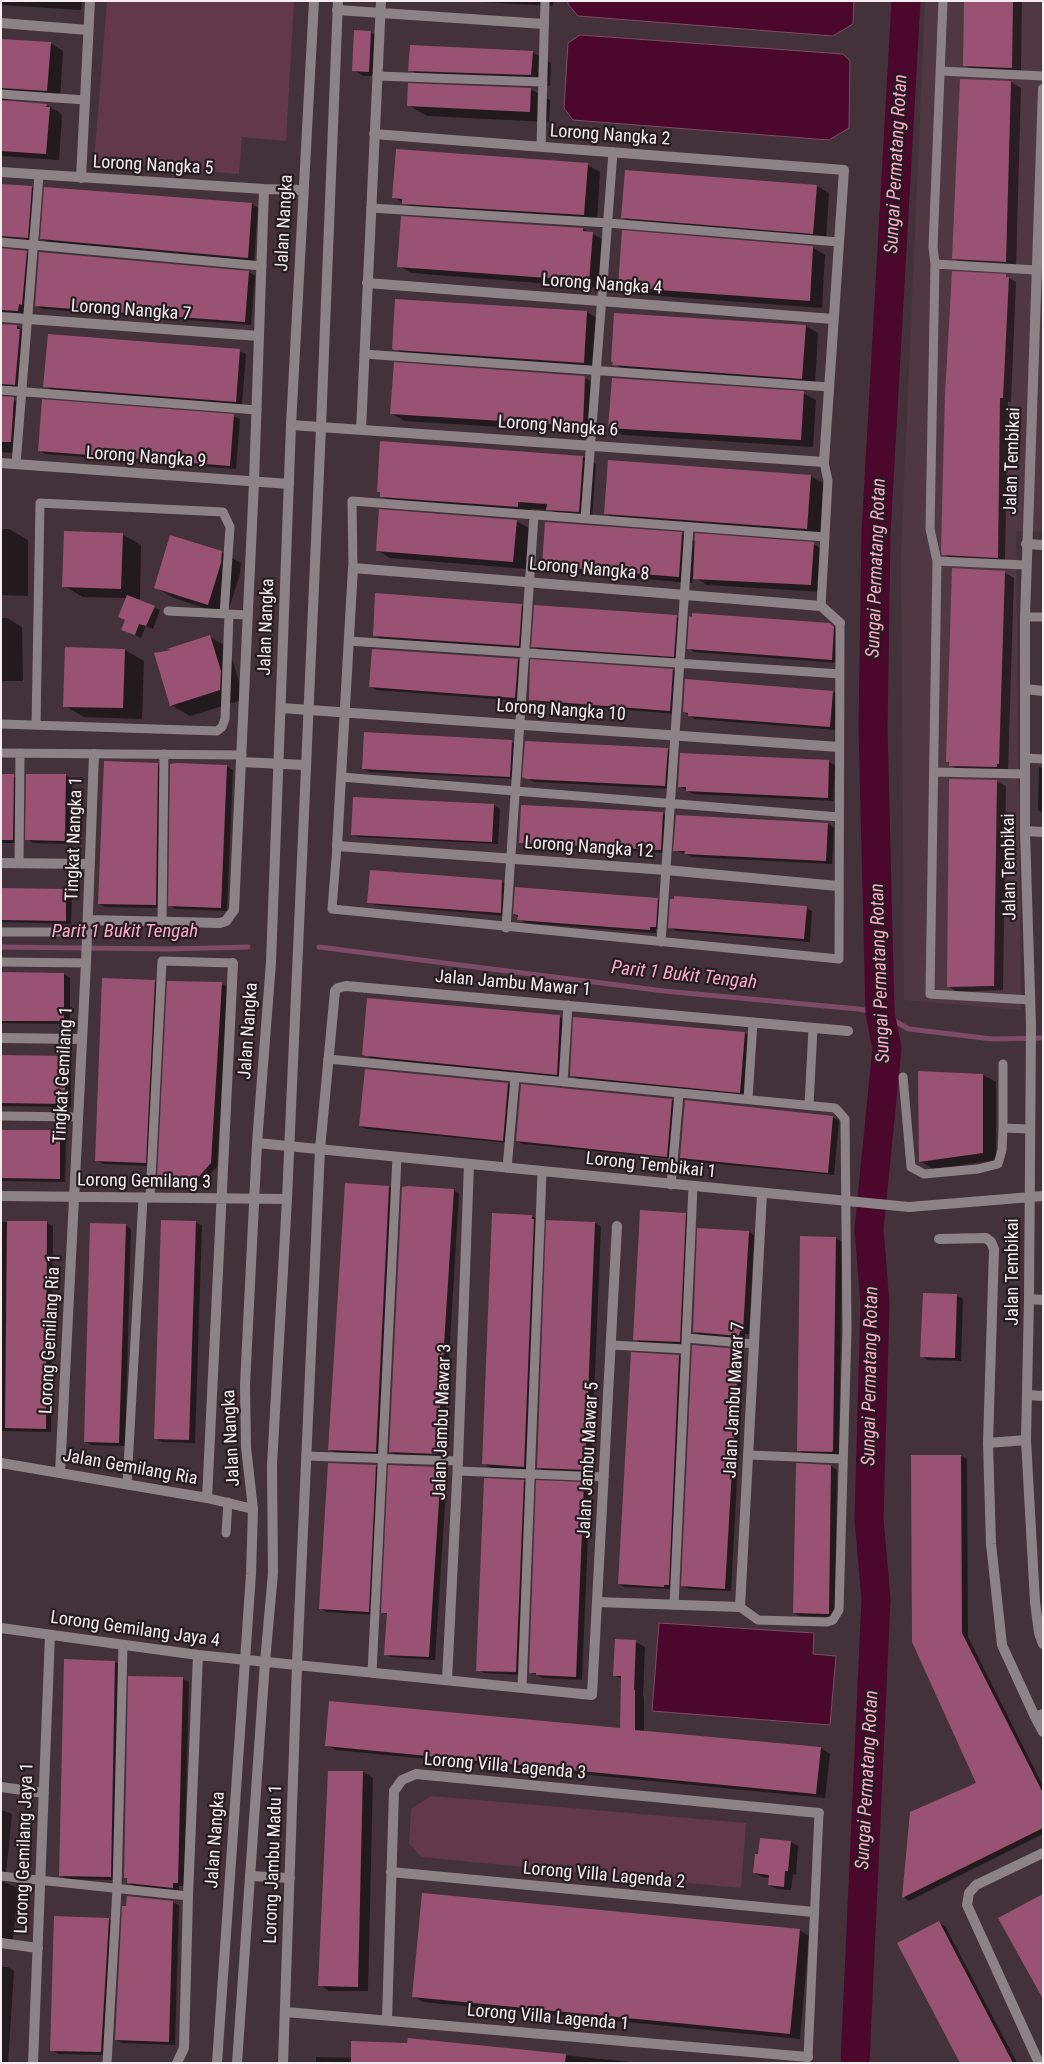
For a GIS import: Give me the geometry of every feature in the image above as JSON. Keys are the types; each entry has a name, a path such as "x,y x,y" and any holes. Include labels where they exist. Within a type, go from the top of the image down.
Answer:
{"street":[{"path":"81,178 90,1"},
{"name":"Jalan Nangka","path":"217,2063 251,1574 253,1510 246,1447 245,1385 257,1143 271,962 291,425 314,1"},
{"path":"361,430 381,1"},
{"path":"337,5 380,13 544,24"},
{"name":"Jalan Nangka","path":"237,2063 273,1573 272,1465 289,1146 321,427 337,5"},
{"path":"1,23 88,30"},
{"name":"Jalan Tembikai","path":"1043,88 1024,616 1025,831 1031,1026 1026,1440 1035,1602 1039,1633 1043,1644"},
{"name":"Lorong Nangka 2","path":"374,134 844,170 839,242"},
{"name":"Lorong Nangka 5","path":"1,172 303,190"},
{"path":"88,920 220,923 226,921 231,916 235,902 257,410 264,189"},
{"path":"824,462 839,242"},
{"name":"Lorong Nangka 4","path":"367,283 833,318"},
{"name":"Lorong Nangka 7","path":"1,317 259,336"},
{"name":"Lorong Nangka 6","path":"291,425 824,462"},
{"name":"Lorong Nangka 9","path":"1,463 289,484"},
{"path":"1026,544 1043,545"},
{"path":"337,846 353,568"},
{"name":"Lorong Nangka 8","path":"353,568 821,606"},
{"path":"821,606 840,623"},
{"path":"1024,689 1043,691"},
{"name":"Lorong Nangka 10","path":"281,708 839,747"},
{"name":"Tingkat Nangka 1","path":"86,959 94,754"},
{"path":"242,758 278,764 305,765"},
{"path":"1025,831 1043,832"},
{"name":"Lorong Nangka 12","path":"337,846 666,870 838,886"},
{"path":"1,863 90,864"},
{"name":"Tingkat Gemilang 1","path":"74,1197 86,959"},
{"name":"Jalan Nangka","path":"207,1498 233,963"},
{"name":"Jalan Jambu Mawar 1","path":"306,1456 320,1149 333,996 338,988 346,986 848,1031"},
{"path":"1,1038 82,1039"},
{"name":"Lorong Tembikai 1","path":"257,1143 851,1203 909,1207 1043,1196"},
{"name":"Jalan Jambu Mawar 3","path":"448,1680 469,1164"},
{"name":"Jalan Jambu Mawar 7","path":"740,1607 762,1194"},
{"name":"Lorong Gemilang 3","path":"1,1196 286,1199"},
{"name":"Lorong Gemilang Ria 1","path":"60,1473 74,1197"},
{"name":"Jalan Jambu Mawar 5","path":"592,1695 617,1226"},
{"path":"939,1239 986,1238 991,1242 994,1249 988,1443 991,1544 1002,1645 1039,1716 1043,1732"},
{"path":"1029,1299 1043,1300"},
{"path":"1027,1396 1043,1396"},
{"path":"988,1443 1026,1440"},
{"name":"Lorong Jambu Madu 1","path":"283,2063 306,1456"},
{"name":"Jalan Gemilang Ria","path":"1,1463 207,1498 253,1510"},
{"path":"598,1602 740,1607"},
{"name":"Lorong Gemilang Jaya 4","path":"1,1628 198,1655 592,1695"},
{"name":"Lorong Gemilang Jaya 1","path":"33,2063 50,1635"},
{"name":"Jalan Nangka","path":"177,2063 184,2048 198,1655"},
{"name":"Lorong Villa Lagenda 3","path":"387,2020 394,1791 402,1780 416,1774 819,1813"},
{"path":"1,1787 44,1793"},
{"path":"1039,2063 967,1905 969,1894 976,1885 1043,1852"},
{"name":"Lorong Villa Lagenda 2","path":"391,1872 814,1912"},
{"path":"250,1876 290,1878"},
{"path":"1,1943 38,1948"},
{"name":"Lorong Villa Lagenda 1","path":"286,2012 808,2057"}],"lane":[{"path":"541,147 545,1"},
{"path":"943,1 933,248 935,264 930,529 937,561 930,994 1030,1000"},
{"path":"940,71 1043,76"},
{"path":"377,76 542,82"},
{"path":"1,94 85,100"},
{"path":"585,518 613,152"},
{"path":"16,464 39,175"},
{"path":"371,208 839,242"},
{"path":"1,242 262,266"},
{"path":"935,264 1036,270"},
{"path":"364,354 596,372 829,387"},
{"path":"1,390 257,410"},
{"path":"821,606 828,481 824,462"},
{"path":"353,568 352,501 825,537"},
{"path":"1,724 36,725 217,730 222,727 225,719 230,527 223,512 40,503 36,725"},
{"path":"506,928 534,515"},
{"path":"661,942 688,527"},
{"path":"937,561 1025,565"},
{"path":"168,611 248,615"},
{"path":"1024,616 1043,617"},
{"path":"337,846 332,910 839,959 840,623"},
{"path":"349,640 840,674"},
{"path":"1,753 164,754 242,758"},
{"path":"19,863 20,753"},
{"path":"162,922 164,754"},
{"path":"1025,758 1043,758"},
{"path":"934,772 1025,774"},
{"path":"341,777 839,817"},
{"path":"1,932 87,935"},
{"path":"1,962 86,959"},
{"path":"127,1484 162,961 233,963"},
{"path":"563,1082 568,1005"},
{"path":"748,1099 753,1022"},
{"path":"809,1105 813,1028"},
{"path":"328,1059 835,1108 845,1119 851,1203 839,1610 833,1620 827,1622 758,1620 740,1607"},
{"path":"903,1077 911,1167 924,1174 978,1169 998,1164 1002,1150 1004,1064"},
{"path":"507,1168 515,1078"},
{"path":"671,1185 679,1093"},
{"path":"1,1116 78,1118"},
{"path":"1003,1128 1030,1129"},
{"path":"372,1673 396,1157"},
{"path":"522,1688 532,1474 542,1172"},
{"path":"674,1605 693,1187"},
{"path":"686,1338 754,1344"},
{"path":"611,1345 686,1349"},
{"path":"748,1455 843,1459"},
{"path":"306,1456 383,1458 532,1474 604,1477"},
{"path":"226,1533 228,1502"},
{"path":"107,2063 117,1889 124,1645"},
{"path":"808,2057 819,1813"},
{"path":"1,1876 188,1896"}],"shaded area":[{"path":"107,1 294,1 286,141 242,137 239,174 94,162"},
{"path":"568,1 854,1 853,24 833,36 578,16 568,4"},
{"path":"925,1 1043,1 1043,532 1016,531 1021,1010 904,1000 901,555"},
{"path":"580,35 843,54 850,61 849,128 829,140 573,120 564,108 568,43"},
{"path":"659,1623 814,1633 813,1654 836,1656 830,1725 652,1711"},
{"path":"431,1796 746,1823 741,1888 421,1857 409,1843 411,1809"}],"building":[{"path":"964,1 1013,1 1012,68 963,66"},
{"path":"354,30 371,31 369,72 352,71"},
{"path":"1,39 51,42 47,91 1,88"},
{"path":"410,45 533,51 531,75 408,71"},
{"path":"960,79 1011,81 1006,262 952,259"},
{"path":"408,83 531,88 530,112 407,106"},
{"path":"1,100 47,104 46,107 50,107 46,154 1,151"},
{"path":"396,149 588,163 584,215 402,204 402,199 392,198"},
{"path":"625,170 817,185 813,234 621,218"},
{"path":"1,184 32,186 28,238 1,236"},
{"path":"44,187 252,203 248,258 40,239"},
{"path":"401,216 583,228 583,231 593,232 589,281 397,267"},
{"path":"622,230 813,246 810,301 618,287"},
{"path":"1,248 27,251 22,305 19,304 18,311 1,310"},
{"path":"39,252 249,271 245,322 35,306"},
{"path":"952,271 1006,274 1006,277 1009,277 1003,398 1000,398 998,558 942,555 941,550 945,395"},
{"path":"395,299 587,311 584,363 392,349"},
{"path":"614,313 806,325 802,379 612,365"},
{"path":"1,324 17,325 17,329 20,329 15,385 1,384"},
{"path":"48,334 240,349 236,402 43,387"},
{"path":"394,362 584,376 583,426 390,414"},
{"path":"612,378 804,391 801,440 608,428"},
{"path":"1,396 14,397 11,442 1,442"},
{"path":"42,399 234,414 230,466 38,451"},
{"path":"380,441 583,456 579,512 546,510 547,504 518,502 518,507 380,497 380,492 377,492"},
{"path":"608,460 811,475 807,529 604,514"},
{"path":"379,509 517,520 513,562 376,551"},
{"path":"545,522 682,532 679,577 542,566"},
{"path":"64,531 123,533 121,589 62,587"},
{"path":"695,533 814,542 811,585 693,579"},
{"path":"170,535 222,551 221,563 208,605 154,588"},
{"path":"952,568 1005,571 999,764 997,764 997,767 949,766 949,762 946,762"},
{"path":"375,593 522,604 519,646 373,636"},
{"path":"127,595 155,606 146,626 139,624 135,635 121,630 125,620 118,617"},
{"path":"534,605 677,615 674,657 531,647"},
{"path":"692,613 830,623 834,627 832,660 687,649 689,616 692,617"},
{"path":"210,635 221,671 220,690 170,706 154,653 171,650 167,649"},
{"path":"65,647 125,649 123,708 63,707"},
{"path":"372,649 518,659 515,698 369,687"},
{"path":"530,659 673,669 670,711 529,700"},
{"path":"685,679 833,691 830,727 688,716 688,713 683,712"},
{"path":"364,732 512,740 510,777 362,769"},
{"path":"525,741 668,748 665,786 527,779 522,777"},
{"path":"680,753 829,760 828,798 686,791 686,787 678,787"},
{"path":"104,761 158,763 156,905 98,904"},
{"path":"170,764 227,765 221,908 168,906"},
{"path":"1,774 14,774 13,840 1,840"},
{"path":"26,774 66,774 65,841 25,840"},
{"path":"949,779 997,780 994,986 947,987"},
{"path":"353,797 494,804 492,842 351,835"},
{"path":"521,805 663,812 661,850 519,843"},
{"path":"676,815 828,823 826,861 684,854 685,851 673,851"},
{"path":"370,870 502,880 501,913 367,903"},
{"path":"515,887 658,898 656,927 650,927 650,930 517,920 518,915 513,914"},
{"path":"1,888 66,889 66,921 1,920"},
{"path":"674,896 807,906 804,939 668,928 670,899 674,899"},
{"path":"1,972 64,973 64,1021 1,1021"},
{"path":"102,978 155,980 146,1163 95,1161"},
{"path":"167,981 222,982 211,1163 195,1181 157,1177"},
{"path":"367,998 560,1015 557,1075 362,1055"},
{"path":"573,1017 745,1032 740,1093 570,1076"},
{"path":"1,1055 65,1056 65,1104 1,1103"},
{"path":"365,1069 508,1083 503,1141 359,1126"},
{"path":"918,1071 983,1074 983,1153 919,1162"},
{"path":"521,1084 672,1099 667,1157 516,1141"},
{"path":"685,1100 833,1116 828,1173 680,1158"},
{"path":"1,1130 60,1130 60,1179 1,1178"},
{"path":"345,1183 389,1186 376,1452 328,1450"},
{"path":"402,1187 454,1189 437,1454 389,1452"},
{"path":"640,1210 686,1213 680,1342 633,1340"},
{"path":"492,1213 532,1215 532,1219 534,1219 524,1467 482,1464"},
{"path":"161,1220 196,1221 189,1440 154,1439"},
{"path":"546,1220 595,1222 585,1470 537,1468"},
{"path":"7,1221 47,1221 46,1429 5,1428"},
{"path":"90,1223 126,1224 119,1443 84,1442"},
{"path":"697,1228 749,1231 743,1331 740,1331 739,1336 693,1332"},
{"path":"800,1236 836,1237 832,1452 797,1451"},
{"path":"923,1293 957,1294 955,1358 920,1357"},
{"path":"692,1345 739,1349 725,1589 681,1586"},
{"path":"631,1352 679,1355 669,1585 664,1585 664,1587 618,1584"},
{"path":"911,1455 961,1455 962,1633 1043,1793 1043,1828 902,1898 910,1812 976,1783 912,1642"},
{"path":"328,1463 376,1465 369,1612 319,1609"},
{"path":"796,1463 831,1465 829,1614 793,1613"},
{"path":"388,1465 436,1467 436,1469 441,1469 429,1657 384,1655 387,1613 381,1613"},
{"path":"484,1478 524,1480 516,1672 476,1671"},
{"path":"536,1480 584,1482 576,1677 529,1673"},
{"path":"615,1639 636,1640 635,1730 821,1747 816,1794 325,1746 329,1701 620,1728 621,1676 613,1676"},
{"path":"64,1659 115,1661 111,1877 59,1876"},
{"path":"128,1676 183,1677 178,1883 173,1883 173,1888 127,1883 127,1878 124,1878"},
{"path":"328,1771 363,1771 358,1987 318,1986"},
{"path":"760,1838 791,1841 788,1871 785,1871 784,1887 768,1885 769,1875 753,1873 755,1854 758,1854"},
{"path":"422,1893 800,1929 790,2034 412,1997"},
{"path":"1043,1894 1043,1999 998,1918"},
{"path":"127,1896 173,1901 169,2042 115,2040 122,1906 126,1906"},
{"path":"54,1916 109,1918 101,2052 50,2051"},
{"path":"939,1921 1013,2063 960,2063 897,1943"},
{"path":"408,2038 566,2054 565,2063 351,2063 351,2041 407,2043"}],"waterway":[{"name":"Sungai Permatang Rotan","path":"855,2063 876,1599 869,1519 875,1304 869,1229 887,1048 880,1013 873,727 876,533 906,1"},
{"name":"Parit 1 Bukit Tengah","path":"1,947 169,949 248,947"},
{"name":"Parit 1 Bukit Tengah","path":"319,947 664,991 858,1009 880,1013 909,1029 992,1039 1043,1038"}]}
